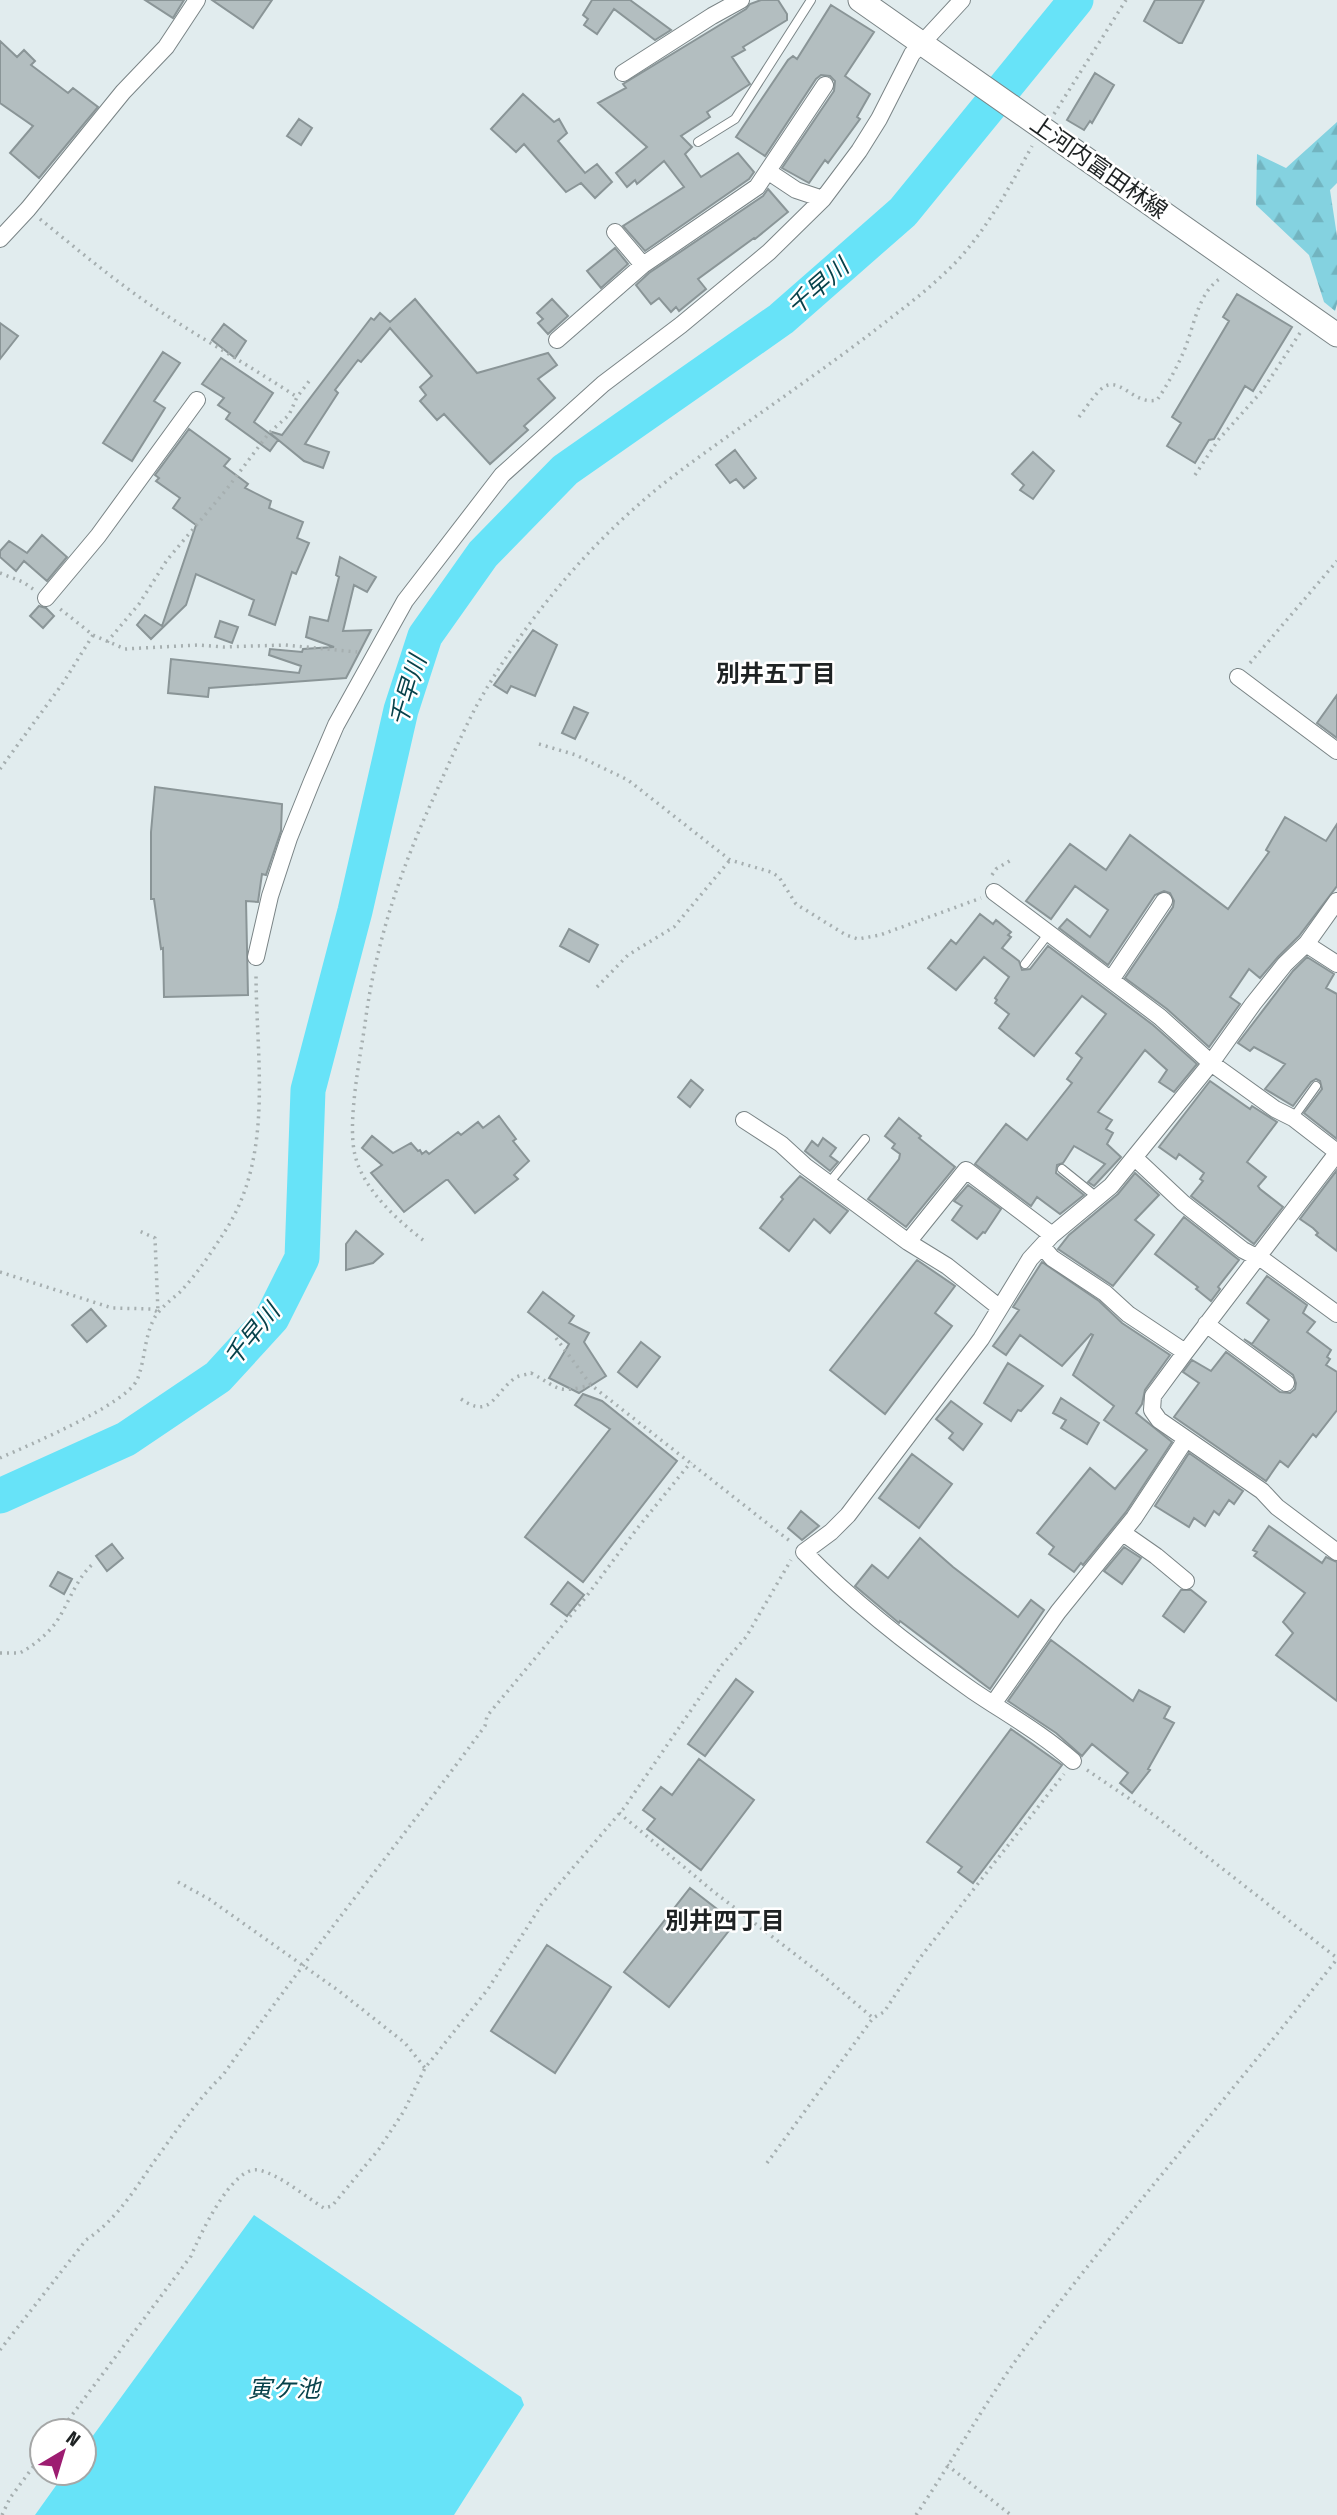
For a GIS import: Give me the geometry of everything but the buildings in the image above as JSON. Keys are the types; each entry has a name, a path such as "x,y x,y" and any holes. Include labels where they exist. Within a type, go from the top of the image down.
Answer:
{"main road":[{"name":"上河内富田林線","path":"860,0 1329,325"}],"street":[{"path":"0,239 123,92 166,47 197,0"},
{"path":"623,73 741,0"},
{"path":"256,957 270,896 289,838 336,725 405,601 502,475 603,384 681,325 769,252 823,199 879,119 912,54 927,47 962,0"},
{"path":"557,340 643,265 757,187 825,85"},
{"path":"769,172 796,190 823,199"},
{"path":"615,232 643,265"},
{"path":"46,598 97,536 197,400"},
{"path":"1238,677 1337,751"},
{"path":"994,892 1160,1017 1211,1063 1275,1109 1293,1118 1336,1155 1153,1396 1152,1410 1159,1420 1262,1491 1277,1507 1337,1552"},
{"path":"1111,980 1164,901"},
{"path":"1073,1761 912,1646 836,1585 804,1552 848,1515 981,1339 1030,1259 1098,1198 1135,1158 1211,1063 1253,1004 1285,964 1306,944 1337,901"},
{"path":"1306,944 1337,964"},
{"path":"744,1120 781,1144 829,1183 908,1242 947,1266 1000,1308"},
{"path":"1135,1158 1184,1203 1243,1250 1266,1262 1337,1314"},
{"path":"908,1242 966,1170 1047,1241 1052,1258 1185,1352"},
{"path":"1206,1324 1286,1383"},
{"path":"993,1704 1058,1612 1123,1533 1186,1439"},
{"path":"1123,1533 1186,1581"}],"lane":[{"path":"698,142 735,119 811,0"},
{"path":"1025,964 1049,933"},
{"path":"1293,1118 1316,1086"},
{"path":"829,1183 865,1139"},
{"path":"1062,1169 1098,1198"}],"path":[{"path":"423,1240 370,1187 361,1172 352,1139 354,1114 371,977 384,930 410,849 476,707 540,609 624,518 678,472 799,388 912,302 956,262 995,211 1035,140 1039,125 1126,0"},
{"path":"27,209 92,262 154,307 297,397"},
{"path":"1079,418 1108,383 1115,383 1137,398 1150,402 1157,400 1184,351 1193,319 1213,284 1220,278 1239,275 1245,269"},
{"path":"1195,475 1219,439 1262,391 1329,325"},
{"path":"107,642 139,604 167,560 226,490 269,433 289,415 297,397 310,380"},
{"path":"1238,677 1337,561"},
{"path":"0,573 23,582 93,635 125,649 198,645 224,648 285,645 375,653"},
{"path":"0,769 63,683 93,635"},
{"path":"539,744 576,755 628,780 730,860 771,872 779,877 796,904 846,935 858,939 880,935 994,892"},
{"path":"597,987 628,955 674,927 730,860"},
{"path":"0,1458 106,1406 130,1390 143,1362 152,1322 158,1312 197,1272 242,1201 254,1164 259,1127 256,957"},
{"path":"137,1230 155,1238 158,1312"},
{"path":"0,1272 112,1308 151,1309 158,1312"},
{"path":"70,2417 191,2256 220,2203 239,2177 248,2171 258,2170 271,2175 324,2208 332,2206 379,2149 404,2110 425,2068 488,1989 542,1904 619,1813 722,1665 746,1637 793,1557 804,1552 591,1385 556,1338"},
{"path":"461,1399 479,1409 491,1404 516,1377 531,1373 559,1390 567,1391 591,1385"},
{"path":"0,2350 86,2240 134,2194 173,2135 223,2075 302,1965 408,1831 485,1726 487,1716 586,1597 691,1462"},
{"path":"0,1653 20,1653 49,1631 84,1572 95,1562"},
{"path":"767,2163 873,2018 884,2012 919,1959 1073,1761 1166,1825 1337,1958 1085,2269 983,2407 916,2515"},
{"path":"619,1813 873,2018"},
{"path":"178,1882 209,1899 302,1965 405,2043 425,2068"},
{"path":"947,2465 1011,2515"},
{"path":"2,2515 10,2498 28,2474"}],"green space":[{"path":"1337,122 1337,183 1330,190 1337,236 1335,311 1324,302 1309,255 1256,205 1257,154 1286,168"}],"water":[{"name":"寅ケ池","path":"254,2215 521,2397 524,2405 454,2515 35,2515 55,2487 98,2487 98,2429"}],"waterway":[{"name":"千早川","path":"0,1496 126,1439 218,1377 272,1318 302,1258 308,1090 355,911 401,710 425,636 483,554 565,470 781,319 903,212 1076,0"}],"district":[{"name":"別井五丁目","path":"776,674"},
{"name":"別井四丁目","path":"725,1921"}]}
